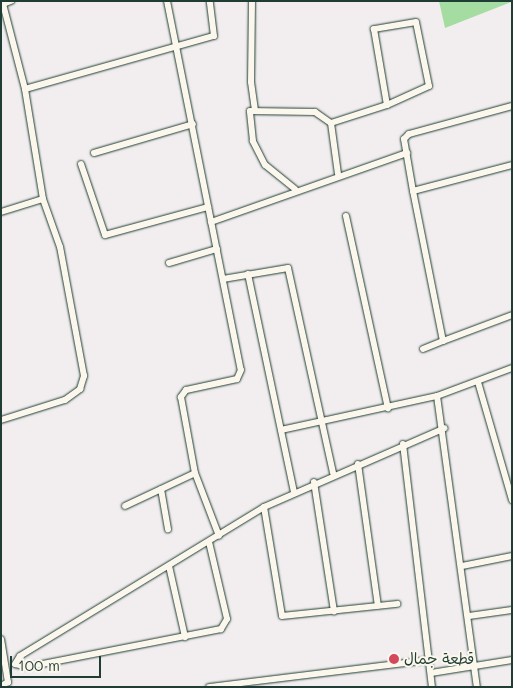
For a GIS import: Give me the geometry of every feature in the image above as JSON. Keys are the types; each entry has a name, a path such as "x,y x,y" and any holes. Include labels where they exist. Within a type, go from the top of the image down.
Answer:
{"street":[{"path":"1,420 65,400 80,390 84,376 60,247 44,199 25,89 2,4 11,1"},
{"path":"167,1 193,124 241,375 182,392 196,473 208,516 219,536"},
{"path":"25,89 216,35 210,1"},
{"path":"252,1 251,82 255,109 248,119 261,157 272,174 295,189"},
{"path":"255,109 306,110 331,123 387,105 429,86 416,22 377,27 373,32 387,105"},
{"path":"443,341 413,191 405,136 512,106"},
{"path":"331,123 338,174"},
{"path":"94,153 193,124"},
{"path":"211,222 295,189 407,153"},
{"path":"81,164 105,235 208,207"},
{"path":"413,191 512,165"},
{"path":"1,212 44,199"},
{"path":"346,216 388,408"},
{"path":"169,263 217,249"},
{"path":"223,279 288,268 333,473"},
{"path":"248,274 294,492"},
{"path":"422,349 512,315"},
{"path":"281,430 321,423 438,396 512,368"},
{"path":"478,382 512,500"},
{"path":"438,396 445,428 477,687"},
{"path":"209,542 226,625 185,637 28,667 16,664 20,656 264,507 333,473 445,428"},
{"path":"403,444 432,687"},
{"path":"358,464 378,606"},
{"path":"125,506 196,473"},
{"path":"314,482 334,611"},
{"path":"161,489 168,529"},
{"path":"264,507 280,614 334,611 397,604"},
{"path":"462,566 512,556"},
{"path":"169,566 185,637"},
{"path":"469,616 512,610"},
{"path":"1,639 8,682 1,686"},
{"path":"209,687 243,685 428,660"},
{"path":"431,673 512,660"}],"green space":[{"path":"439,1 510,1 511,2 445,28"}],"place":[{"name":"قطعة جمال","path":"394,659"}]}
